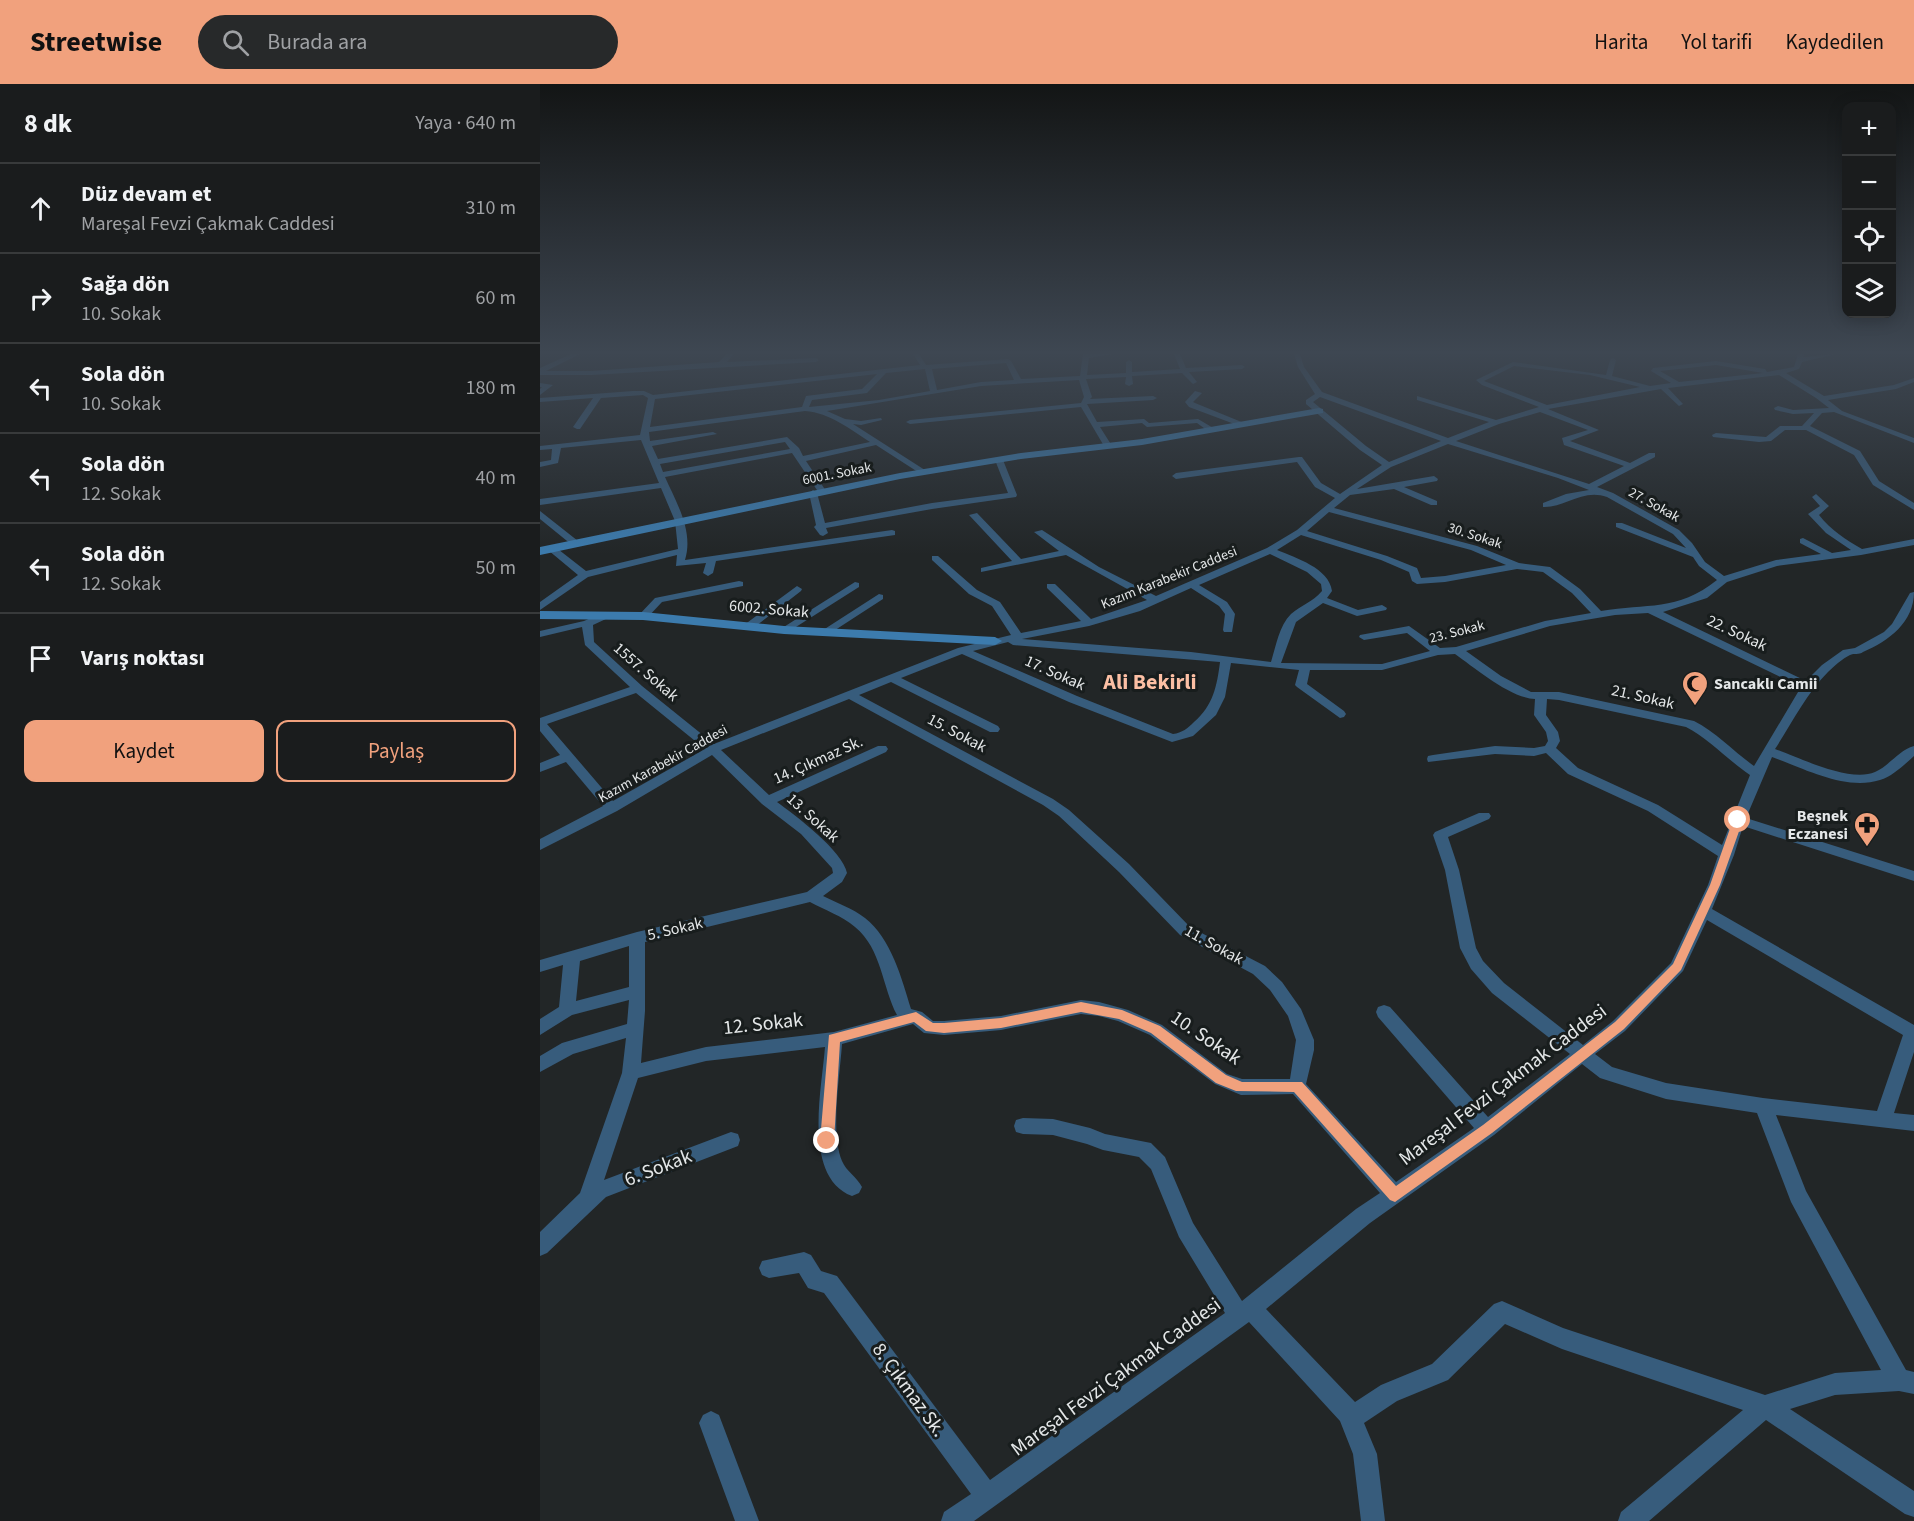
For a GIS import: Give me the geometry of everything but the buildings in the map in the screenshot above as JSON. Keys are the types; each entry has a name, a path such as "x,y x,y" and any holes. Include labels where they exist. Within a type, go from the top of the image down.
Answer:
{"street":[{"path":"577,427 581,421"},
{"path":"648,421 645,437 680,521 683,551 679,564 826,541"},
{"path":"645,437 736,421"},
{"path":"842,421 924,472"},
{"path":"847,421 861,423 872,421"},
{"path":"910,422 919,421"},
{"path":"1093,421 1108,446"},
{"path":"1095,425 1143,421"},
{"path":"1144,421 1147,425 1197,421"},
{"path":"1198,421 1211,429"},
{"path":"1234,421 1239,423"},
{"name":"6001. Sokak","path":"545,550 817,492 924,472 1108,446 1252,421"},
{"path":"1334,421 1363,448 1388,465"},
{"name":"27. Sokak","path":"1393,421 1600,491 1676,532 1695,555 1723,580"},
{"name":"Kazım Karabekir Caddesi","path":"540,845 612,808 712,748 963,650 1126,613 1270,550 1300,532 1345,495 1388,465 1499,421"},
{"path":"1575,421 1595,431 1565,440 1565,442 1631,466"},
{"path":"1807,428 1806,426 1811,421"},
{"path":"1859,421 1914,441"},
{"path":"1716,435 1759,441 1783,428 1807,428 1857,453 1876,483 1914,507"},
{"path":"540,448 645,437 713,434"},
{"path":"654,462 768,440 786,439 802,459 817,492 819,528 826,544 892,533"},
{"path":"802,459 876,443"},
{"path":"540,465 555,461 557,446"},
{"path":"660,475 796,450"},
{"name":"27. Sokak","path":"1590,487 1652,455"},
{"path":"1176,476 1299,459 1318,485 1345,495 1434,478"},
{"path":"819,528 932,506 1013,495 999,460"},
{"path":"540,502 664,485"},
{"path":"1396,487 1434,503"},
{"path":"1546,505 1569,496 1600,491"},
{"path":"1816,497 1825,506 1818,513 1813,514 1819,522 1836,538 1861,552"},
{"name":"30. Sokak","path":"1329,509 1474,548 1517,566 1546,569 1576,591 1598,614"},
{"path":"1638,513 1615,527 1695,555"},
{"path":"540,514 575,543"},
{"path":"974,516 1018,562"},
{"path":"1039,532 1066,552 1117,583 1155,600"},
{"path":"1300,532 1384,558 1413,570 1417,581 1445,579 1517,566"},
{"path":"1803,541 1828,554"},
{"name":"23. Sokak","path":"995,641 1275,665 1382,667 1438,652 1457,650 1549,623 1598,614 1666,609 1703,596 1723,580 1776,563 1828,554 1861,552 1914,542"},
{"path":"545,550 584,575"},
{"path":"1270,550 1320,576 1328,587 1327,594 1322,599 1290,622 1275,665"},
{"path":"540,607 584,575 634,561 683,551"},
{"path":"985,570 1066,552"},
{"path":"935,558 973,592 996,604 1018,637"},
{"path":"708,573 712,559"},
{"path":"643,616 659,600 739,584"},
{"path":"1191,584 1223,604 1230,614 1228,630"},
{"path":"784,630 855,585"},
{"path":"1051,586 1089,623"},
{"path":"748,627 797,589"},
{"name":"Mareşal Fevzi Çakmak Caddesi","path":"953,1521 1244,1312 1363,1216 1488,1129 1619,1026 1677,967 1727,855 1738,820 1757,774 1768,751 1808,686 1826,667 1847,651 1858,651 1888,634 1896,626 1914,594"},
{"path":"825,632 879,597"},
{"path":"1322,599 1357,613 1382,608"},
{"name":"22. Sokak","path":"1652,611 1808,686"},
{"name":"6002. Sokak","path":"540,615 643,616 784,630 995,641"},
{"path":"540,634 587,623 604,616"},
{"name":"1557. Sokak","path":"587,623 589,643 638,688 712,748"},
{"path":"1364,637 1410,629 1438,652"},
{"name":"17. Sokak","path":"963,650 1080,702 1172,738 1184,736 1211,714 1223,692 1226,660"},
{"name":"21. Sokak","path":"1457,650 1529,695 1559,696 1690,724 1702,730 1731,756 1757,774"},
{"path":"1305,667 1301,684 1340,714"},
{"path":"892,678 994,729"},
{"path":"612,808 540,723 638,688"},
{"name":"15. Sokak","path":"849,694 1048,802"},
{"path":"1433,759 1495,750 1534,752 1549,749 1554,741 1552,732 1540,715 1541,696"},
{"name":"13. Sokak","path":"712,748 766,801 806,831 839,867 840,873 837,878 812,896"},
{"name":"14. Çıkmaz Sk.","path":"766,801 882,749"},
{"path":"1549,749 1573,771 1653,808 1727,855"},
{"path":"1768,751 1862,780 1876,777 1914,750"},
{"path":"540,768 568,756"},
{"name":"11. Sokak","path":"1048,802 1064,813 1124,868 1185,931 1259,970 1276,986 1295,1014 1305,1040 1297,1086"},
{"path":"1484,816 1440,835 1452,870 1472,958 1498,988 1606,1073 1666,1091 1762,1106 1914,1123"},
{"path":"1738,820 1914,876"},
{"path":"812,896 850,916 866,928 876,941 899,997 900,1007 905,1015 916,1017"},
{"name":"5. Sokak","path":"540,966 638,938 812,896"},
{"path":"1702,910 1913,1032 1883,1119"},
{"name":"6. Sokak","path":"588,1199 631,1073 636,1028 638,938"},
{"path":"567,1010 572,957"},
{"path":"540,1028 567,1010 637,991"},
{"name":"10. Sokak","path":"916,1017 930,1028 944,1028 1001,1023 1081,1007 1099,1009 1122,1015 1155,1030 1221,1079 1241,1088 1297,1086"},
{"path":"1384,1011 1488,1129"},
{"name":"12. Sokak","path":"631,1073 697,1054 834,1039 916,1017"},
{"path":"540,1065 568,1048 636,1028"},
{"path":"834,1039 827,1141 834,1168 852,1187"},
{"path":"1297,1086 1395,1195"},
{"path":"1630,1521 1765,1406 1835,1384 1906,1382 1797,1196 1762,1106"},
{"path":"1023,1126 1053,1127 1112,1144 1144,1149 1158,1163 1186,1230 1244,1312 1349,1413 1365,1454 1373,1521"},
{"name":"6. Sokak","path":"540,1246 599,1191 731,1140"},
{"name":"8. Çıkmaz Sk.","path":"770,1268 804,1262 815,1281 830,1283 988,1497"},
{"path":"1351,1418 1389,1394 1440,1372 1502,1312 1562,1338 1765,1406 1914,1505"},
{"path":"711,1423 747,1521"}],"place":[{"name":"Sancaklı Camii","path":"1695,707"},
{"name":"Beşnek Eczanesi","path":"1867,848"}],"district":[{"name":"Ali Bekirli","path":"1150,682"}],"route":[{"path":"827,1141 834,1039 916,1017 930,1028 944,1028 1001,1023 1081,1007 1122,1015 1155,1030 1221,1079 1241,1088 1297,1086 1395,1195 1488,1129 1619,1026 1677,967 1715,885 1738,820"}]}
